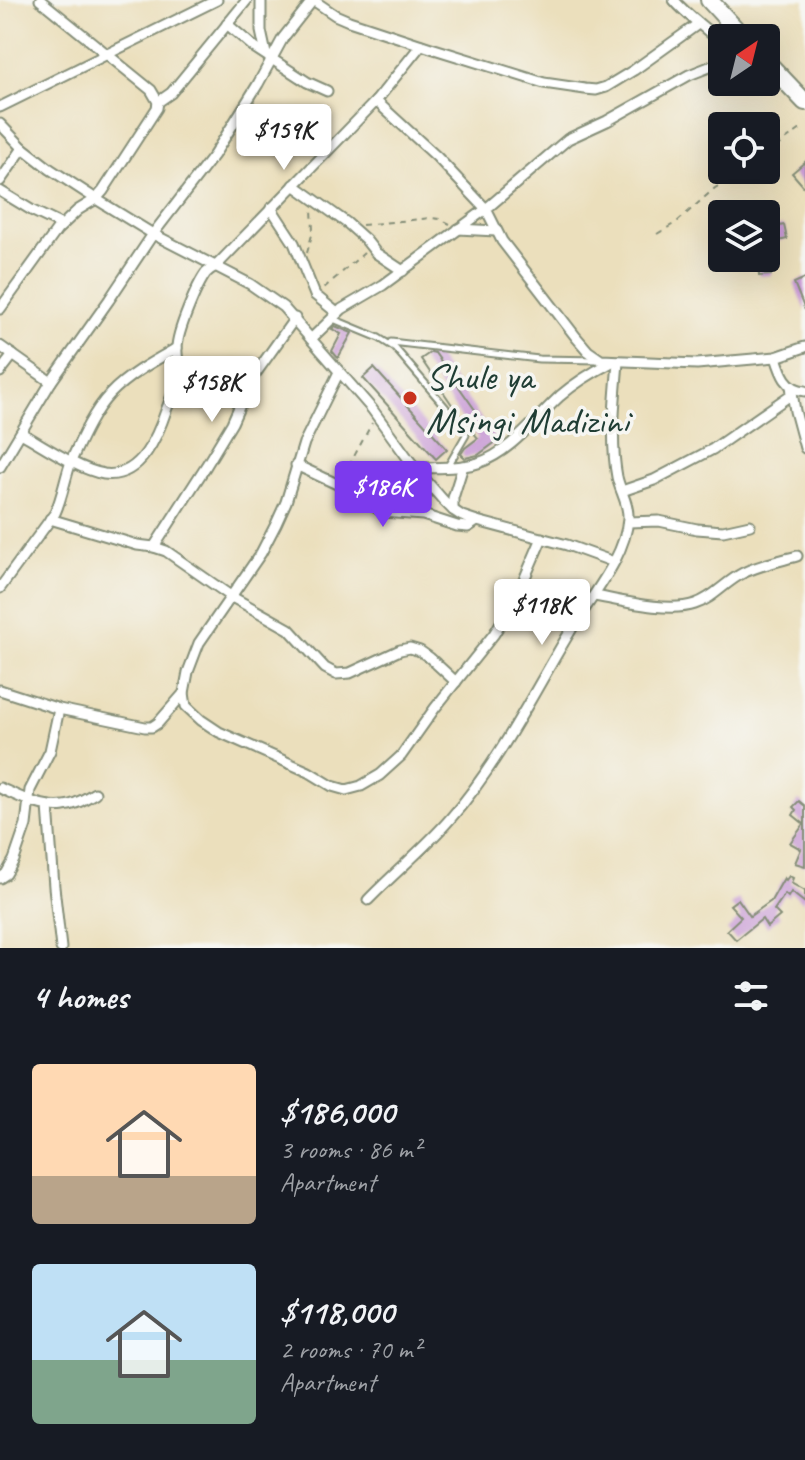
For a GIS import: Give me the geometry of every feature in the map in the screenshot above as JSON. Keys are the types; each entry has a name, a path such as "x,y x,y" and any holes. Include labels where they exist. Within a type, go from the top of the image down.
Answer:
{"highway":[{"path":"709,0 731,24"},
{"path":"780,76 805,102"}],"street":[{"path":"0,309 62,225 96,199 111,181 158,102 151,90 41,0"},
{"path":"0,107 217,0"},
{"path":"158,102 171,93 247,0"},
{"path":"261,0 261,31 269,55"},
{"path":"0,467 51,382 153,234 214,155 258,84 269,55 313,0 349,21 421,45 544,83 596,90 634,70 698,24"},
{"path":"674,0 708,31"},
{"path":"227,24 244,40 307,82 327,91"},
{"path":"21,433 71,461 107,474 127,470 146,453 157,437 173,393 179,370 177,348 181,328 206,273 376,101 421,45"},
{"path":"311,339 334,316 403,271 486,209 568,139 708,68"},
{"path":"376,101 437,157 486,209 496,231 588,351 610,361 697,364 776,357 805,347"},
{"path":"0,124 23,148 96,199 153,234 273,299 295,318 376,415 415,468 453,510 477,521 567,545 614,562"},
{"path":"0,181 23,148"},
{"path":"294,185 346,222 376,253 403,271"},
{"path":"0,191 46,219 62,225"},
{"path":"271,208 294,243 314,294 334,316"},
{"path":"457,230 496,231"},
{"path":"154,547 232,423 251,380 295,318"},
{"path":"0,346 51,382"},
{"path":"0,588 60,502 71,461 95,413 111,393 130,377 177,348"},
{"path":"0,372 13,355"},
{"path":"776,357 792,390 805,448"},
{"path":"415,468 463,466 491,457 513,442 583,377 610,361"},
{"path":"368,900 450,819 471,792 614,562 628,522 627,507 617,477 610,361"},
{"path":"339,372 304,443 276,524 261,553 199,643 184,693 186,706 201,720 219,732 309,772 332,786 346,790 361,786 380,775 401,756 505,617 542,538"},
{"path":"622,491 654,480 713,449 792,390 805,391"},
{"path":"296,465 339,485 383,512 423,515 457,526 468,527 477,521"},
{"path":"453,510 453,498 463,466"},
{"path":"50,519 166,551 232,597 289,629 325,668 336,674 350,673 410,648 430,658 456,682"},
{"path":"628,522 659,521 723,531 750,525"},
{"path":"595,596 644,605 692,605 719,592 742,573 797,556"},
{"path":"0,690 59,709 145,727 158,723 184,693"},
{"path":"0,878 14,860 26,825 30,790 50,751 59,709"},
{"path":"0,788 30,801 64,807 95,793"},
{"path":"48,806 61,948"}],"lane":[{"path":"334,316 387,342 404,356 465,430 466,435 448,467"},
{"path":"387,342 539,359 610,361"}],"path":[{"path":"780,144 805,126"},
{"path":"657,234 677,222 721,184"},
{"path":"303,263 312,239 313,199"},
{"path":"346,222 364,225 440,219 457,230"},
{"path":"314,294 371,248"},
{"path":"339,485 376,415"}],"building":[{"path":"805,162 805,188 792,173"},
{"path":"784,225 787,239 780,241 780,226"},
{"path":"759,272 771,272 771,275 759,276"},
{"path":"805,278 805,310 794,283"},
{"path":"335,326 352,333 338,358 332,351 341,334 332,329"},
{"path":"431,352 435,353 497,441 478,455 465,458 461,454 478,438 421,359"},
{"path":"374,368 447,449 436,459 363,378"},
{"path":"799,801 805,806 805,866 795,863 801,849 790,843 804,824 793,815 796,810 793,807"},
{"path":"789,876 793,878 791,883 805,891 805,903 791,892 788,897 785,894 774,910 780,916 767,927 762,919 736,940 727,930 741,917 730,905 738,899 750,916 771,901 784,878 786,880"}],"place":[{"name":"Shule ya Msingi Madizini","path":"410,398"}]}
